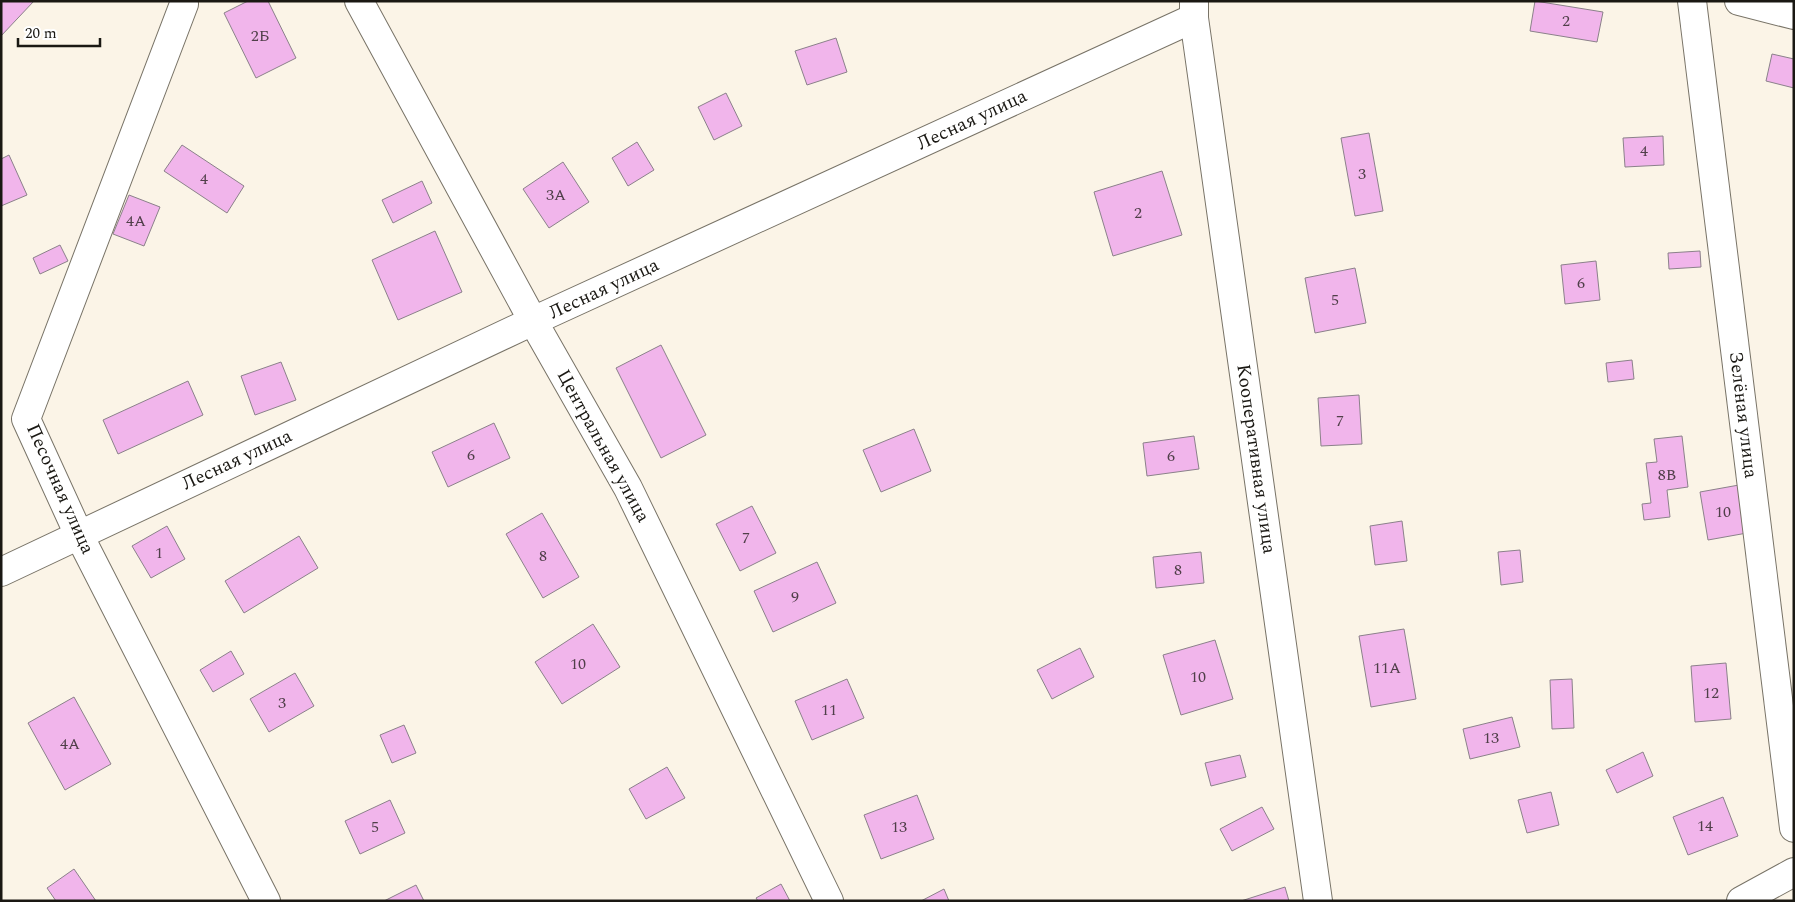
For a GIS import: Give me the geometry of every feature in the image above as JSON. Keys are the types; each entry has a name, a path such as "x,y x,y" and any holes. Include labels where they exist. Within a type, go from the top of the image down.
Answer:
{"street":[{"name":"Центральная улица","path":"359,1 533,321 628,488 829,901"},
{"name":"Зелёная улица","path":"1692,1 1794,828"},
{"path":"1739,1 1794,15"},
{"name":"Песочная улица","path":"184,4 26,419 79,535 266,901"},
{"name":"Лесная улица","path":"1,572 1194,10"},
{"name":"Кооперативная улица","path":"1194,10 1318,901"},
{"path":"1741,901 1794,872"}],"building":[{"path":"1,1 34,1 1,36"},
{"path":"248,1 268,1 296,58 256,78 224,13"},
{"path":"1535,1 1603,12 1597,42 1530,31"},
{"path":"836,38 847,72 807,85 795,51"},
{"path":"1772,54 1794,59 1794,88 1766,81"},
{"path":"726,93 742,126 714,140 698,107"},
{"path":"1369,133 1383,211 1355,216 1341,138"},
{"path":"1663,136 1664,165 1625,167 1623,138"},
{"path":"637,142 654,170 628,186 612,158"},
{"path":"182,145 244,186 227,213 164,171"},
{"path":"9,155 27,195 1,206 1,159"},
{"path":"563,162 589,202 549,228 523,189"},
{"path":"1162,171 1182,235 1113,256 1094,192"},
{"path":"422,181 432,203 393,223 382,200"},
{"path":"129,195 160,207 144,246 113,234"},
{"path":"435,231 462,292 398,320 372,260"},
{"path":"60,245 68,261 40,274 33,258"},
{"path":"1700,251 1701,267 1669,269 1668,253"},
{"path":"1596,261 1600,300 1565,304 1561,265"},
{"path":"1355,268 1366,323 1315,333 1305,278"},
{"path":"661,345 706,435 661,458 616,368"},
{"path":"1632,360 1634,379 1608,382 1606,363"},
{"path":"281,362 296,400 255,415 241,376"},
{"path":"188,381 203,415 118,454 103,420"},
{"path":"1359,395 1362,444 1321,446 1318,398"},
{"path":"494,423 510,458 448,487 432,452"},
{"path":"914,429 931,471 881,492 863,450"},
{"path":"1194,436 1199,469 1147,476 1143,443"},
{"path":"1682,436 1688,487 1667,490 1670,517 1644,520 1642,504 1651,503 1646,463 1657,462 1654,439"},
{"path":"1739,485 1747,533 1708,540 1700,492"},
{"path":"752,506 776,553 740,571 716,524"},
{"path":"542,513 579,577 543,598 506,534"},
{"path":"1402,521 1407,561 1375,565 1370,526"},
{"path":"167,526 185,559 151,578 132,546"},
{"path":"299,536 318,568 244,613 225,581"},
{"path":"1520,550 1523,582 1501,585 1498,552"},
{"path":"1201,552 1204,583 1156,588 1153,557"},
{"path":"817,562 836,603 773,632 754,591"},
{"path":"593,624 620,667 562,704 535,662"},
{"path":"1404,629 1416,699 1371,707 1359,636"},
{"path":"1215,640 1233,699 1181,715 1163,655"},
{"path":"1080,648 1094,677 1052,699 1037,670"},
{"path":"231,651 244,674 213,692 200,670"},
{"path":"1726,663 1731,719 1695,722 1691,666"},
{"path":"295,673 314,706 269,732 250,699"},
{"path":"847,679 864,718 812,740 795,701"},
{"path":"1572,679 1574,728 1552,729 1550,680"},
{"path":"74,697 111,764 65,790 28,723"},
{"path":"1512,717 1520,747 1470,759 1463,729"},
{"path":"404,725 416,753 392,763 380,735"},
{"path":"1643,752 1653,776 1617,793 1606,770"},
{"path":"1240,755 1246,777 1211,786 1205,763"},
{"path":"667,767 685,798 646,819 629,789"},
{"path":"1551,792 1559,825 1527,833 1518,800"},
{"path":"917,795 934,839 881,859 864,815"},
{"path":"1723,797 1738,836 1688,855 1673,817"},
{"path":"390,800 405,833 360,854 345,821"},
{"path":"1262,807 1274,829 1232,851 1220,829"},
{"path":"74,869 96,901 56,901 47,888"},
{"path":"781,884 790,901 758,901 756,898"},
{"path":"416,885 424,901 384,901"},
{"path":"1285,887 1289,901 1241,901"},
{"path":"944,889 949,901 921,901"}]}
